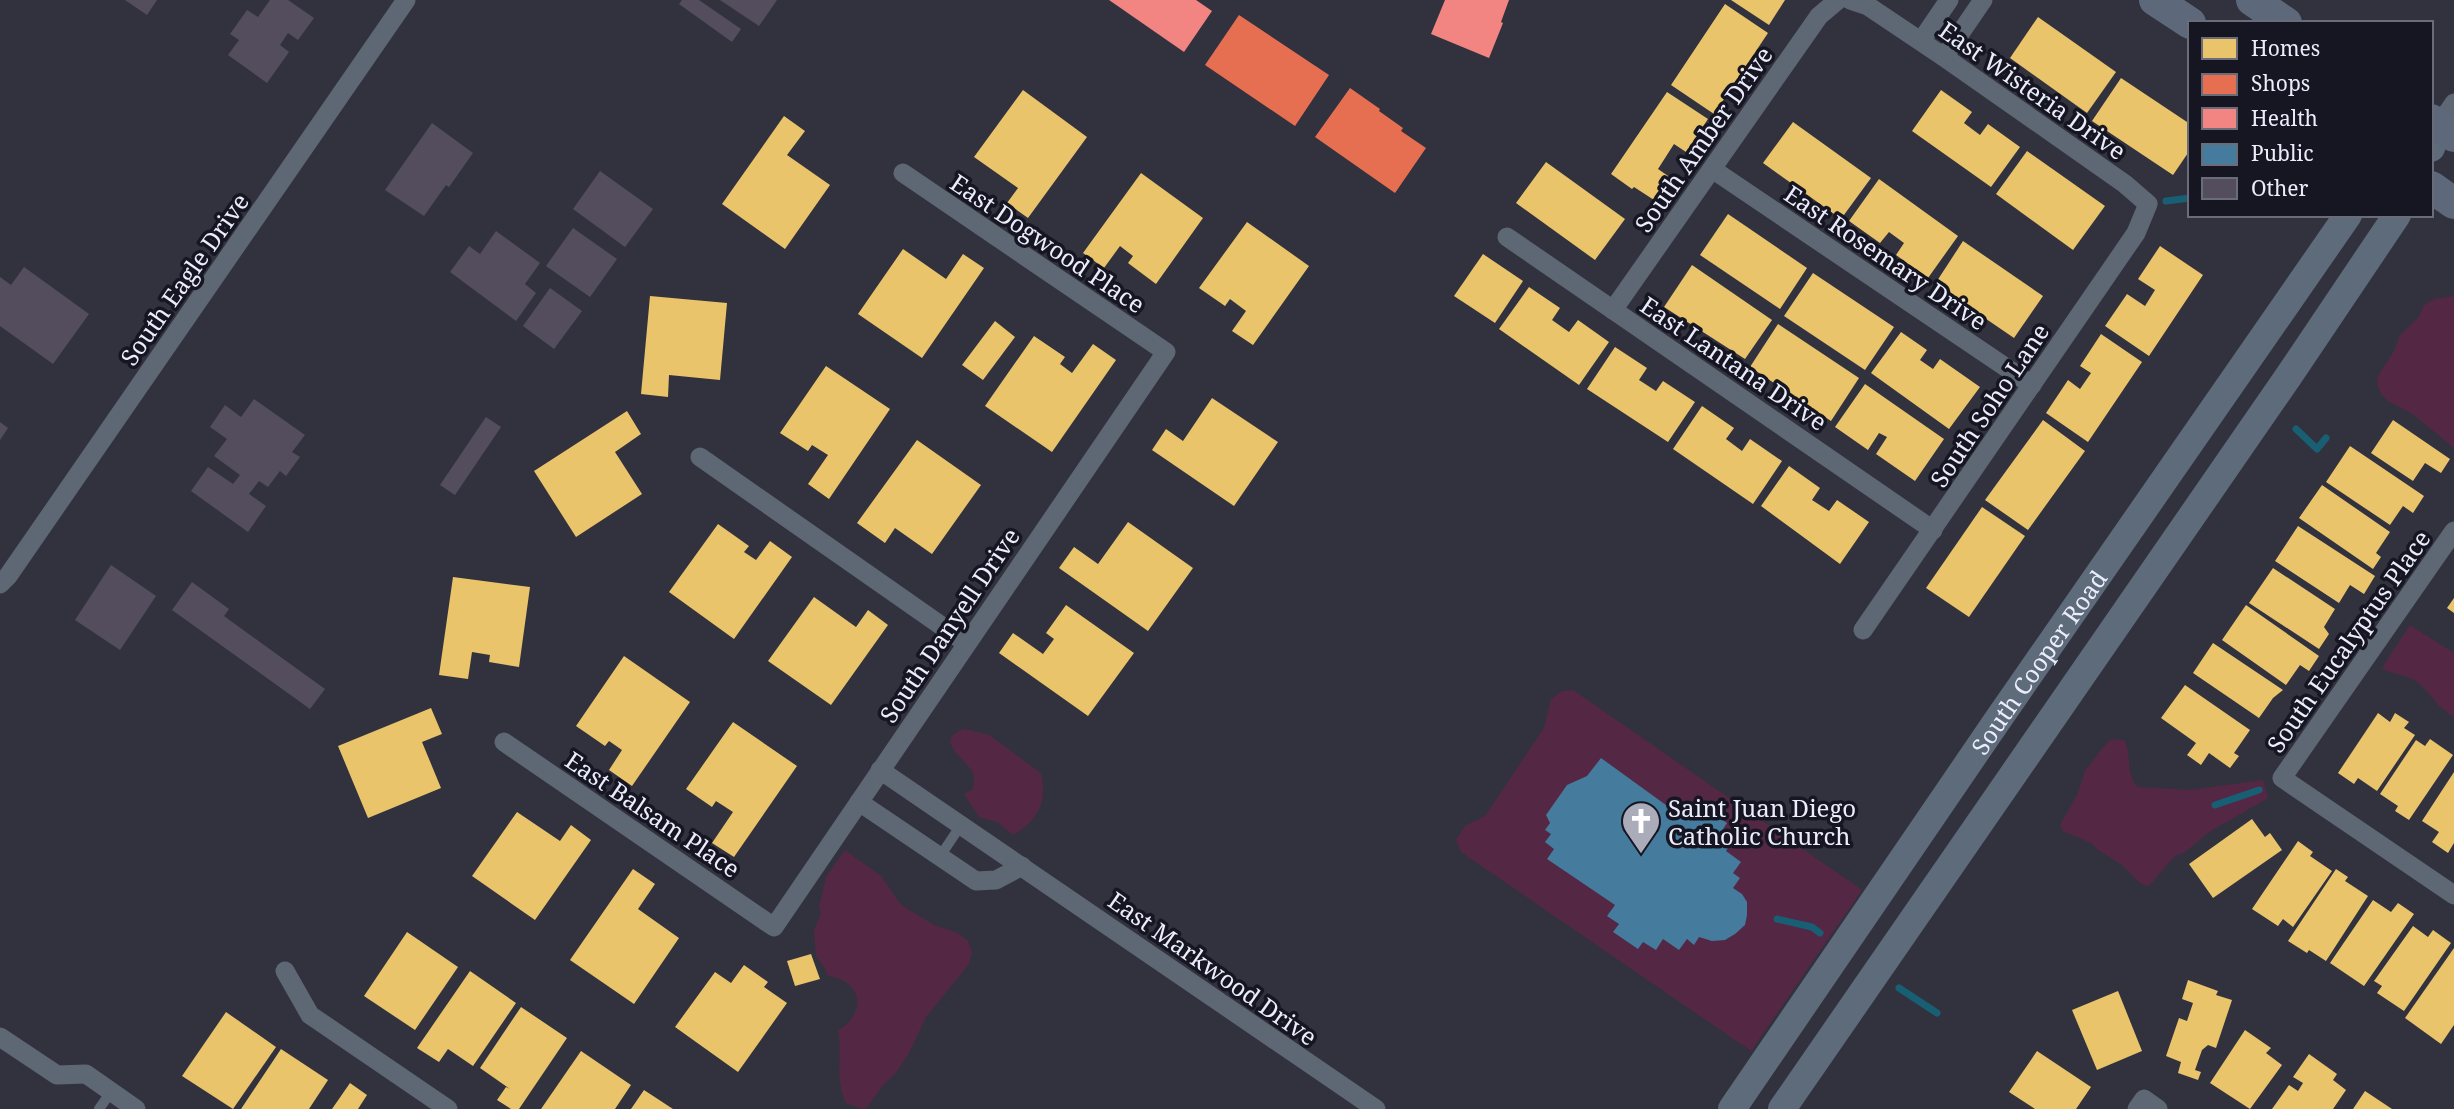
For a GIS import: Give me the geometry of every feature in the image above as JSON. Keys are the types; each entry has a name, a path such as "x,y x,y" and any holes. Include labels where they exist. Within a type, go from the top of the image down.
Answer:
{"main road":[{"path":"2155,0 2188,22"},
{"path":"2252,0 2283,21"},
{"path":"2433,188 2454,203"},
{"name":"South Cooper Road","path":"1732,1109 2347,217"},
{"name":"South Cooper Road","path":"1782,1109 2396,217"},
{"path":"1997,722 2034,746"}],"street":[{"name":"South Eagle Drive","path":"0,584 406,0"},
{"name":"South Amber Drive","path":"1613,310 1819,16 1838,0"},
{"name":"East Wisteria Drive","path":"1850,0 1868,6 1921,41 2125,184 2148,204"},
{"path":"1921,41 1950,0"},
{"path":"1944,57 1980,1"},
{"name":"East Rosemary Drive","path":"1712,169 2032,385"},
{"name":"East Dogwood Place","path":"903,173 1166,352"},
{"name":"South Soho Lane","path":"1863,630 2136,233 2148,204"},
{"name":"East Lantana Drive","path":"1507,237 1933,530"},
{"name":"South Danyell Drive","path":"774,927 1166,352"},
{"path":"700,457 966,643"},
{"name":"South Eucalyptus Place","path":"2454,531 2282,778 2454,895"},
{"name":"East Balsam Place","path":"504,742 774,927"},
{"name":"East Markwood Drive","path":"880,769 1376,1109"},
{"path":"859,802 976,881 996,880 1022,866"},
{"path":"285,971 310,1015 448,1109"},
{"path":"0,1037 57,1075 86,1074 136,1109"}],"lane":[{"path":"939,858 961,824"},
{"path":"99,1109 111,1091"}],"shaded area":[{"path":"2454,296 2454,448 2414,415 2388,401 2381,394 2377,383 2378,376 2394,351 2400,335 2419,317 2423,306 2434,299"},
{"path":"2410,625 2454,653 2454,716 2442,708 2413,679 2382,668"},
{"path":"1573,690 1862,890 1751,1051 1461,852 1456,840 1465,826 1485,816 1544,728 1551,699 1562,691"},
{"path":"965,729 989,735 1041,773 1043,793 1039,809 1029,823 1013,835 997,822 979,817 964,794 972,790 974,775 954,750 951,738"},
{"path":"2116,739 2125,741 2131,777 2138,787 2191,790 2263,780 2268,798 2209,832 2185,852 2174,857 2149,886 2141,884 2122,865 2091,843 2063,831 2060,825 2078,793 2085,771 2105,745"},
{"path":"845,850 881,876 901,905 936,926 956,932 968,941 972,952 969,964 926,1017 908,1055 895,1074 863,1109 846,1103 840,1084 838,1030 853,1016 856,996 846,982 827,975 816,956 814,930 821,914 819,907 826,877"}],"building: Homes":[{"path":"1731,0 1785,0 1769,25"},
{"path":"1725,4 1768,33 1714,114 1671,85"},
{"path":"2038,17 2116,72 2087,113 2010,58"},
{"path":"2121,78 2188,123 2188,153 2173,175 2092,121"},
{"path":"1023,90 1087,137 1028,218 1007,203 1018,188 974,157"},
{"path":"1941,90 1972,112 1964,123 1980,135 1988,124 2020,147 1991,187 1912,131"},
{"path":"1667,92 1708,119 1686,152 1674,144 1658,169 1671,178 1654,200 1611,174"},
{"path":"784,116 805,131 787,155 830,185 785,249 722,204"},
{"path":"1793,122 1871,178 1841,219 1763,163"},
{"path":"2027,151 2105,206 2073,250 1996,194"},
{"path":"1546,162 1625,219 1595,260 1516,203"},
{"path":"1141,173 1203,218 1156,284 1128,263 1133,256 1120,246 1104,268 1083,253"},
{"path":"1879,179 1958,236 1928,278 1896,255 1904,243 1889,232 1880,243 1849,221"},
{"path":"1728,214 1807,268 1780,309 1700,255"},
{"path":"1247,222 1309,266 1253,345 1232,331 1246,311 1230,299 1225,306 1199,288"},
{"path":"1963,241 2043,296 2014,338 1935,284"},
{"path":"2160,246 2203,275 2149,356 2105,326 2127,294 2145,306 2155,290 2138,279"},
{"path":"903,249 946,279 963,254 984,268 922,358 858,314"},
{"path":"1483,254 1523,281 1495,323 1454,296"},
{"path":"1692,265 1772,320 1745,359 1664,307"},
{"path":"1813,273 1894,327 1865,370 1784,316"},
{"path":"1529,287 1560,308 1552,320 1569,332 1578,320 1609,342 1579,385 1499,329"},
{"path":"650,296 727,303 720,380 669,375 668,397 641,394"},
{"path":"995,321 1015,337 983,380 962,365"},
{"path":"1778,324 1859,378 1831,421 1750,367"},
{"path":"1901,332 1927,350 1920,360 1933,369 1940,359 1980,387 1949,429 1871,373"},
{"path":"2101,334 2142,362 2088,442 2046,413 2068,380 2080,389 2091,373 2080,366"},
{"path":"1034,336 1065,357 1060,364 1072,373 1093,344 1116,360 1052,452 985,406"},
{"path":"1615,347 1647,368 1639,380 1656,391 1663,381 1695,402 1668,442 1587,389"},
{"path":"826,366 890,409 829,499 808,484 828,455 812,445 808,451 780,433"},
{"path":"1865,384 1944,439 1915,481 1876,454 1887,437 1879,433 1868,450 1835,427"},
{"path":"1212,398 1278,442 1234,506 1152,450 1166,429 1183,441"},
{"path":"1702,406 1734,428 1726,439 1742,451 1750,439 1782,461 1753,504 1673,449"},
{"path":"627,411 641,434 615,452 642,494 576,537 534,471"},
{"path":"2043,420 2085,451 2028,530 1985,500"},
{"path":"2393,420 2450,459 2441,473 2425,463 2413,481 2371,453"},
{"path":"917,440 981,485 932,554 895,528 885,543 857,523"},
{"path":"2350,446 2424,496 2413,513 2403,506 2390,525 2326,482"},
{"path":"1789,466 1820,488 1812,500 1829,511 1837,500 1869,522 1840,564 1761,506"},
{"path":"2322,485 2390,532 2376,553 2381,557 2373,569 2299,518"},
{"path":"1982,507 2025,536 1969,617 1926,588"},
{"path":"1128,522 1193,568 1148,631 1059,568 1074,547 1098,564"},
{"path":"718,524 749,546 744,552 756,560 770,541 792,557 734,639 669,592"},
{"path":"2298,526 2375,576 2364,594 2350,585 2339,603 2275,561"},
{"path":"2273,568 2335,609 2324,627 2329,634 2319,649 2249,603"},
{"path":"453,577 530,587 519,667 489,662 490,655 472,652 468,679 439,675"},
{"path":"814,597 856,627 868,610 888,625 831,705 768,661"},
{"path":"2454,598 2454,613 2447,608"},
{"path":"1066,605 1134,653 1088,716 999,653 1013,633 1043,654 1054,639 1046,633"},
{"path":"2246,605 2319,656 2309,671 2300,665 2286,685 2222,640"},
{"path":"2213,643 2283,690 2273,698 2259,718 2193,673"},
{"path":"624,656 690,702 632,786 609,770 622,750 609,741 605,746 576,726"},
{"path":"2185,685 2250,730 2234,753 2239,756 2230,768 2209,753 2201,765 2187,755 2196,743 2161,718"},
{"path":"431,708 442,734 422,742 441,788 368,818 338,746"},
{"path":"2378,713 2390,722 2395,713 2409,722 2404,728 2415,735 2377,791 2358,778 2354,784 2338,773"},
{"path":"733,722 797,766 734,857 712,843 733,812 716,801 712,807 686,789"},
{"path":"2430,739 2453,755 2409,820 2395,811 2398,806 2380,794 2416,740 2425,746"},
{"path":"2454,772 2454,843 2448,853 2432,842 2439,832 2422,821"},
{"path":"517,812 560,841 571,825 591,840 535,920 472,876"},
{"path":"2252,819 2265,837 2270,833 2282,850 2213,898 2189,864"},
{"path":"2298,841 2313,852 2310,856 2332,871 2293,927 2283,919 2278,926 2252,909"},
{"path":"633,869 655,884 638,909 679,938 634,1004 570,960"},
{"path":"2336,869 2348,877 2345,881 2368,896 2326,961 2288,941"},
{"path":"2373,900 2391,912 2398,903 2414,914 2364,986 2330,963"},
{"path":"2413,926 2428,937 2433,930 2451,943 2404,1011 2377,993 2382,986 2374,981"},
{"path":"407,932 458,967 415,1030 364,996"},
{"path":"2454,948 2454,1025 2441,1044 2405,1018"},
{"path":"811,954 820,979 795,986 787,961"},
{"path":"744,965 768,982 764,987 787,1003 738,1072 675,1027 715,972 731,983"},
{"path":"470,971 516,1003 473,1066 448,1049 439,1062 417,1048"},
{"path":"2188,980 2218,991 2216,995 2232,1000 2216,1048 2208,1045 2202,1050 2195,1070 2201,1072 2198,1080 2178,1073 2181,1062 2166,1056 2179,1018 2187,1021 2193,1003 2182,999"},
{"path":"2118,991 2142,1051 2097,1070 2072,1010"},
{"path":"521,1007 567,1038 519,1109 511,1109 497,1100 506,1087 510,1089 480,1068"},
{"path":"226,1012 276,1047 233,1109 182,1076"},
{"path":"2245,1030 2271,1048 2266,1053 2282,1065 2250,1109 2210,1083"},
{"path":"281,1049 328,1080 309,1109 241,1109"},
{"path":"581,1051 631,1085 615,1109 541,1109"},
{"path":"2037,1051 2091,1087 2076,1109 2035,1109 2009,1092"},
{"path":"2309,1054 2337,1074 2333,1080 2346,1090 2333,1109 2272,1109 2289,1085 2298,1091 2303,1083 2293,1077"},
{"path":"350,1083 367,1095 358,1109 332,1109"},
{"path":"644,1090 673,1109 631,1109"},
{"path":"2365,1091 2392,1109 2353,1109"}],"building: Shops":[{"path":"1239,15 1329,75 1295,126 1205,65"},
{"path":"1350,88 1403,128 1401,131 1426,148 1395,193 1315,137"}],"building: Health":[{"path":"1109,0 1196,0 1212,11 1184,52"},
{"path":"1445,0 1509,0 1489,58 1431,34"}],"building: Public":[{"name":"Saint Juan Diego Catholic Church","path":"1601,758 1677,813 1685,801 1699,812 1703,806 1727,823 1723,829 1735,838 1726,851 1741,862 1733,873 1740,878 1733,888 1742,894 1747,902 1745,925 1735,934 1725,940 1712,941 1699,937 1694,945 1687,939 1679,950 1663,939 1656,950 1643,942 1638,949 1613,932 1619,924 1607,916 1615,905 1547,859 1554,849 1545,842 1551,834 1545,830 1550,823 1546,815 1567,785 1587,776"}],"building: Other":[{"path":"125,0 157,0 147,15"},
{"path":"270,0 288,0 314,18 298,40 288,33 280,45 289,52 267,83 228,55 239,40 230,34 247,10 258,17"},
{"path":"682,0 699,0 741,29 732,42 679,4"},
{"path":"720,0 777,0 759,26"},
{"path":"432,123 473,153 424,216 385,190"},
{"path":"600,171 653,209 625,247 573,209"},
{"path":"573,228 617,259 590,297 546,266"},
{"path":"496,231 540,263 525,284 536,293 516,321 450,272 469,246 480,254"},
{"path":"24,267 89,314 53,364 0,326 0,277 11,285"},
{"path":"550,288 582,311 554,349 523,326"},
{"path":"254,399 305,435 292,452 300,457 286,476 280,471 268,487 259,481 249,494 266,506 248,532 191,491 208,467 233,484 240,475 214,456 227,439 210,427 225,405 241,417"},
{"path":"486,417 501,427 455,495 440,485"},
{"path":"0,422 8,428 0,440"},
{"path":"111,565 156,596 120,650 75,620"},
{"path":"192,582 229,609 224,616 325,689 310,709 172,610"}],"waterway":[{"path":"2166,201 2188,198"},
{"path":"2296,429 2317,449 2326,438"},
{"path":"2215,805 2259,790"},
{"path":"1777,919 1812,927 1820,933"},
{"path":"1899,988 1937,1013"}],"place":[{"name":"Saint Juan Diego Catholic Church","path":"1641,855"}]}
